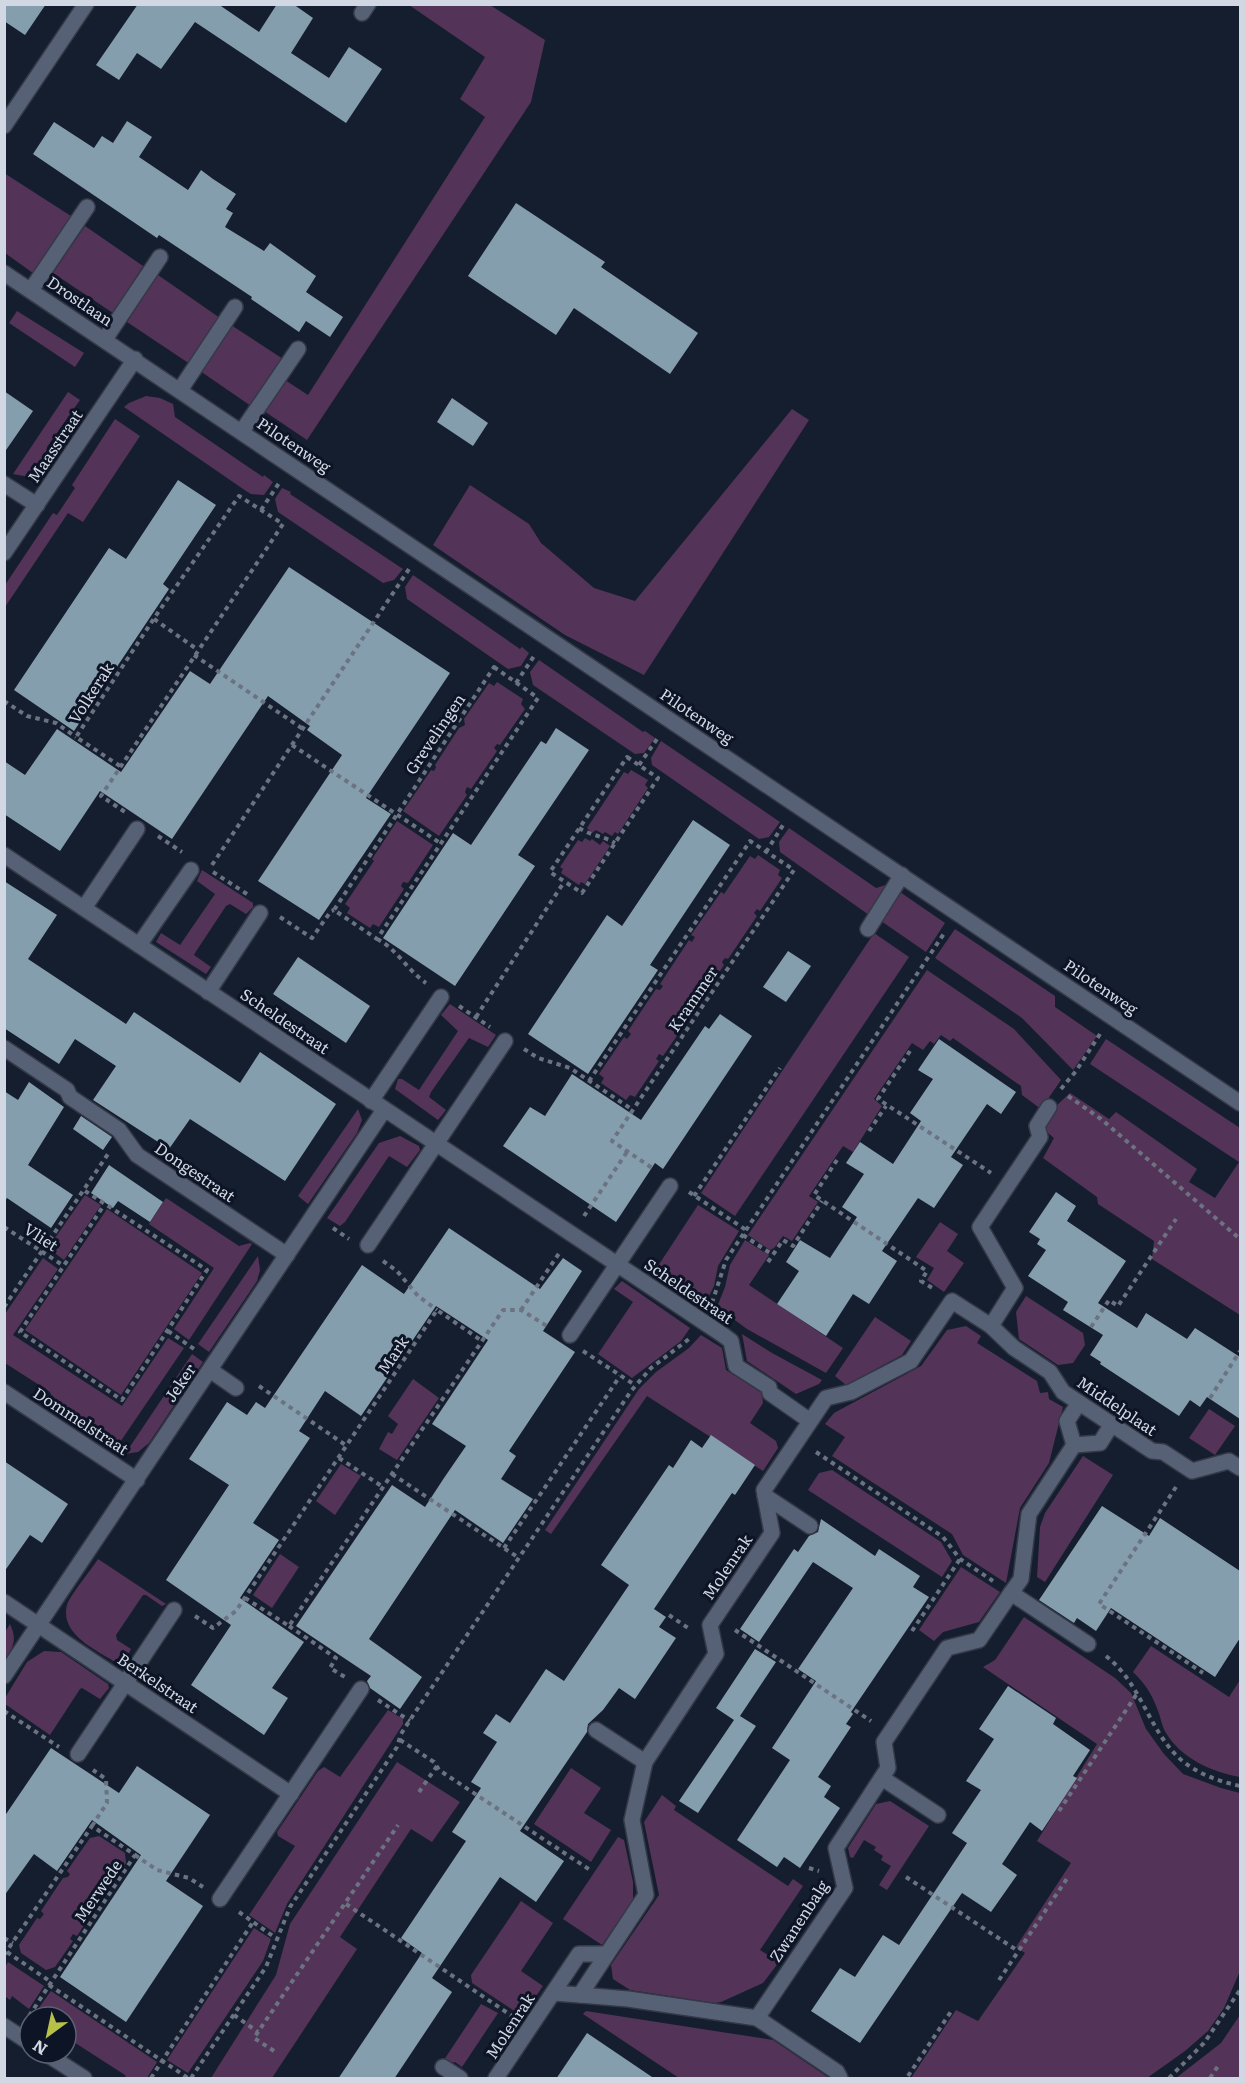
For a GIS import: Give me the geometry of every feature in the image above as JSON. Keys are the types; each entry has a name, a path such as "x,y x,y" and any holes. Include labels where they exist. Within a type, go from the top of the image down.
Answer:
{"street":[{"path":"4,126 86,4"},
{"path":"31,290 87,207"},
{"path":"105,339 160,257"},
{"name":"Drostlaan","path":"4,273 135,359"},
{"path":"180,390 235,307"},
{"path":"242,431 298,349"},
{"name":"Pilotenweg","path":"135,359 1240,1103"},
{"name":"Maasstraat","path":"4,553 135,359"},
{"path":"4,484 37,505"},
{"path":"84,908 140,826"},
{"name":"Scheldestraat","path":"4,855 731,1341 736,1366 769,1387 770,1393 810,1421"},
{"path":"139,945 194,864"},
{"path":"868,929 902,875"},
{"path":"208,992 262,908"},
{"path":"371,1101 441,997"},
{"path":"362,1245 436,1144 505,1041"},
{"name":"Dongestraat","path":"4,1048 66,1090 70,1097 124,1137 137,1155 287,1255"},
{"path":"991,1326 1015,1288 980,1227 1040,1137 1037,1126 1049,1107"},
{"name":"Jeker","path":"4,1676 137,1480 208,1363 287,1255 384,1110"},
{"name":"Scheldestraat","path":"568,1338 670,1186"},
{"name":"Middelplaat","path":"810,1421 826,1398 851,1392 911,1361 952,1301 991,1326 1014,1348 1050,1372 1064,1392 1152,1451 1163,1452 1192,1471 1229,1461 1240,1468"},
{"path":"208,1363 236,1388"},
{"name":"Dommelstraat","path":"4,1392 137,1480"},
{"path":"1079,1403 1067,1421 1074,1446 1100,1443 1112,1424"},
{"path":"810,1421 764,1490 765,1496 810,1526"},
{"name":"Zwanenbalg","path":"757,2018 844,1888 836,1848 888,1768 884,1742 947,1648 980,1640 1021,1579 1029,1514 1074,1446"},
{"name":"Molenrak","path":"553,1994 580,1995 646,1895 632,1820 645,1762 716,1654 710,1625 772,1533 765,1496"},
{"path":"1011,1593 1088,1644"},
{"name":"Berkelstraat","path":"4,1602 291,1794"},
{"path":"76,1756 125,1682 180,1610"},
{"path":"216,1895 291,1794 361,1688"},
{"path":"596,1730 645,1762"},
{"path":"882,1778 938,1815"},
{"name":"Molenrak","path":"496,2079 579,1954 607,1954"},
{"path":"580,1995 628,1999 757,2018 837,2072 840,2079"},
{"path":"4,2026 18,2035"},
{"path":"63,2065 84,2079"},
{"path":"443,2067 460,2079"}],"path":[{"path":"262,908 194,864 101,796 283,524 261,510 277,486"},
{"name":"Volkerak","path":"120,766 76,736 239,496 261,510"},
{"path":"212,866 413,565"},
{"path":"154,619 198,650"},
{"path":"194,655 303,729"},
{"path":"334,910 377,939 538,698 516,683 533,657"},
{"name":"Grevelingen","path":"262,908 312,938 334,910 494,667 516,683"},
{"path":"4,701 27,716 56,723 76,736"},
{"path":"639,765 657,739"},
{"path":"292,745 440,843"},
{"path":"627,757 639,765 658,778 582,893 550,872 627,757"},
{"path":"589,1081 750,841 766,852 784,825"},
{"path":"579,828 590,836 610,839 615,843"},
{"name":"Krammer","path":"612,1141 794,870 766,852"},
{"path":"476,1017 564,882"},
{"path":"710,1308 717,1293 726,1260 948,928"},
{"path":"1049,1107 1098,1038"},
{"path":"910,1050 878,1099 996,1177"},
{"path":"694,1196 780,1068"},
{"path":"1065,1093 1101,1119 1240,1239"},
{"path":"869,1131 886,1106"},
{"path":"4,1307 81,1192 124,1137"},
{"path":"580,1221 627,1152"},
{"path":"837,1160 814,1195 927,1271 921,1281 935,1290"},
{"path":"84,1191 207,1270 122,1400 20,1332 104,1205"},
{"path":"768,1262 783,1240 792,1246 822,1201"},
{"path":"1091,1328 1109,1300 1118,1306 1176,1219"},
{"path":"328,1224 362,1245"},
{"path":"741,1226 747,1230"},
{"name":"Vliet","path":"4,1227 63,1266"},
{"path":"743,1235 773,1255"},
{"path":"521,1310 563,1246"},
{"path":"381,1260 397,1271 418,1296 482,1341"},
{"name":"Mark","path":"180,1610 213,1628 236,1611 437,1310"},
{"path":"289,1626 503,1310 521,1310 568,1338 635,1385"},
{"path":"168,1331 208,1363"},
{"path":"4,1711 76,1756 106,1779 107,1803 6,1954 189,2079 266,1967 290,1907 397,1748 410,1721 635,1385 651,1368 683,1346 695,1331"},
{"path":"1210,1398 1240,1351"},
{"path":"504,1548 620,1376"},
{"path":"250,1380 347,1446"},
{"path":"809,1448 943,1537 960,1559 994,1582"},
{"path":"339,1458 382,1487"},
{"path":"392,1474 519,1558"},
{"path":"1180,1482 1099,1604 1203,1673"},
{"path":"912,1630 960,1559"},
{"path":"245,1598 336,1658 330,1668 410,1721"},
{"path":"669,1615 693,1631"},
{"path":"738,1632 875,1724"},
{"path":"1088,1644 1116,1665 1138,1692 1174,1753 1186,1764 1206,1775 1240,1786"},
{"path":"1059,1811 1138,1692"},
{"path":"400,1740 434,1762 440,1770 590,1870"},
{"path":"419,1792 437,1766"},
{"path":"274,2051 254,2038 398,1825"},
{"name":"Merwede","path":"36,2005 135,1855 92,1826"},
{"path":"135,1855 157,1870 189,1878 216,1895"},
{"path":"906,1877 1018,1952"},
{"path":"999,1980 1068,1877"},
{"path":"346,1904 520,2021"},
{"path":"236,1910 278,1939"},
{"path":"151,2079 253,1922"},
{"path":"4,1938 13,1943"},
{"path":"1169,2079 1204,2043 1240,1990"},
{"path":"908,2076 952,2010"},
{"path":"234,2015 258,2032"},
{"path":"1210,2079 1218,2066"}],"shaded area":[{"path":"409,5 490,5 545,40 531,102 307,440 264,411 285,380 308,395 485,117 460,99 485,57"},
{"path":"4,173 71,216 33,273 5,253"},
{"path":"85,226 143,266 113,313 53,273"},
{"path":"158,275 220,318 190,364 127,322"},
{"path":"17,311 84,353 75,367 9,323"},
{"path":"231,325 283,359 251,406 200,371"},
{"path":"68,392 80,400 47,447 50,458 45,467 29,477 13,474"},
{"path":"146,396 160,398 173,404 175,417 273,482 264,495 251,494 246,491 124,407"},
{"path":"792,409 809,420 644,675 565,635 433,545 470,485 529,524 541,543 594,588 635,601"},
{"path":"115,419 140,436 83,522 68,513 5,607 5,585 53,513 57,515 75,488 72,485"},
{"path":"282,488 403,569 394,580 383,583 278,512 275,499"},
{"path":"413,575 520,649 522,647 529,653 521,666 508,669 407,599 405,587"},
{"path":"539,660 655,738 644,753 635,754 533,685 530,672"},
{"path":"497,682 523,699 521,704 525,709 500,745 497,744 494,748 497,751 471,789 467,787 465,792 467,795 439,836 403,811 431,770 434,771 435,765 459,728 465,725 464,719 489,683 494,686"},
{"path":"661,741 780,822 769,837 759,839 652,765 651,758"},
{"path":"631,770 648,780 645,785 648,788 618,834 615,832 612,836 596,830 592,833 587,828 624,772 628,774"},
{"path":"397,821 433,845 408,883 403,882 401,886 404,889 379,927 373,924 370,928 347,913 350,908 345,904"},
{"path":"789,828 876,888 889,884 869,915 780,852 779,842"},
{"path":"585,838 590,841 592,839 600,845 603,841 610,846 585,884 581,882 579,885 561,873 563,869 560,867 578,840 582,842"},
{"path":"758,855 780,870 778,875 782,878 760,911 757,909 754,913 757,916 728,959 725,958 722,962 724,965 695,1008 691,1006 689,1011 692,1014 663,1056 659,1054 656,1059 659,1061 635,1097 630,1095 626,1100 601,1083 604,1078 599,1074 624,1037 627,1039 631,1034 628,1031 656,989 660,990 663,986 660,984 689,940 692,942 695,937 691,935 721,892 724,894 750,856 755,859"},
{"path":"202,870 253,903 253,907 246,914 230,904 226,906 194,955 211,967 206,974 156,942 161,933 180,945 215,894 197,881"},
{"path":"900,892 945,923 926,952 881,921"},
{"path":"955,929 1055,996 1055,1007 1097,1036 1073,1070 1022,1018 935,958"},
{"path":"874,933 909,957 735,1216 701,1193"},
{"path":"927,970 1014,1029 1061,1080 1041,1109 1022,1095 1021,1086 953,1038 950,1041 941,1035 934,1044 930,1041 923,1050 912,1043 874,1099 882,1106 853,1152 843,1146 809,1196 818,1202 792,1241 783,1236 770,1250 748,1235"},
{"path":"450,1004 496,1035 488,1047 469,1038 431,1092 429,1097 446,1110 438,1120 395,1089 398,1079 402,1079 419,1090 458,1031 441,1015"},
{"path":"1106,1039 1240,1128 1240,1315 1152,1259 1154,1241 1098,1204 1097,1197 1043,1158 1054,1138 1042,1128 1056,1106 1070,1093 1109,1119 1116,1112 1197,1169 1189,1182 1215,1198 1239,1162 1090,1064"},
{"path":"358,1109 362,1120 357,1133 308,1204 298,1196"},
{"path":"400,1136 419,1146 420,1150 407,1167 389,1156 345,1222 340,1226 327,1218 379,1143"},
{"path":"85,1195 101,1205 64,1260 48,1248"},
{"path":"166,1198 239,1246 252,1244 189,1340 174,1329 214,1268 149,1224"},
{"path":"698,1205 739,1231 718,1266 714,1286 706,1302 656,1269"},
{"path":"107,1209 202,1273 121,1395 25,1330"},
{"path":"940,1222 958,1234 947,1251 964,1263 944,1292 927,1280 934,1268 916,1257"},
{"path":"745,1240 769,1255 749,1285 843,1348 826,1373 747,1329 717,1307 730,1265"},
{"path":"258,1256 260,1270 257,1281 209,1352 198,1344"},
{"path":"43,1258 58,1269 13,1335 122,1406 168,1338 184,1348 114,1451 110,1449 107,1438 54,1403 50,1392 5,1363 5,1314"},
{"path":"622,1281 690,1328 681,1341 632,1378 598,1354 633,1302 614,1289"},
{"path":"1026,1296 1083,1333 1085,1345 1073,1363 1058,1365 1019,1339 1016,1312"},
{"path":"875,1317 911,1341 902,1355 846,1385 835,1376"},
{"path":"966,1326 981,1336 977,1343 1037,1381 1040,1393 1048,1392 1049,1399 1063,1407 1049,1463 1020,1508 1006,1583 963,1555 952,1534 832,1456 845,1437 825,1424 834,1413 921,1366 947,1330"},
{"path":"742,1334 822,1380 819,1384 796,1394 747,1361"},
{"path":"701,1335 722,1348 726,1370 762,1393 763,1403 750,1423 776,1441 778,1448 763,1471 647,1396 551,1534 545,1530 639,1389 656,1372 689,1348"},
{"path":"192,1354 203,1362 149,1443 138,1452 125,1454"},
{"path":"413,1379 439,1398 397,1460 379,1449 388,1432 392,1434 398,1424 388,1416"},
{"path":"1209,1409 1235,1426 1215,1455 1189,1438"},
{"path":"1083,1456 1113,1475 1045,1582 1037,1577 1040,1527 1045,1513"},
{"path":"341,1464 361,1476 335,1515 316,1501"},
{"path":"832,1470 941,1542 952,1561 942,1577 808,1490 819,1473"},
{"path":"280,1554 299,1567 272,1608 253,1595"},
{"path":"98,1559 166,1604 162,1606 143,1595 116,1635 117,1640 131,1649 122,1666 93,1649 75,1634 66,1616 69,1601"},
{"path":"961,1567 1000,1592 979,1622 943,1632 934,1641 919,1630"},
{"path":"1024,1617 1115,1678 1131,1693 1146,1729 1164,1754 1183,1774 1240,1793 1240,1971 1224,2008 1208,2031 1185,2051 1147,2078 911,2078 956,2010 978,2021 1025,1953 1016,1947 1071,1863 1037,1841 1097,1744 983,1667 995,1660"},
{"path":"10,1624 13,1642 5,1659 5,1632"},
{"path":"1151,1646 1229,1697 1240,1680 1240,1777 1219,1772 1198,1763 1180,1750 1166,1733 1151,1695 1133,1672"},
{"path":"44,1651 61,1652 108,1684 109,1688 100,1699 80,1689 50,1735 5,1704 5,1698 27,1662"},
{"path":"388,1710 403,1719 403,1724 287,1904 275,1933 249,1915 295,1846 278,1836 277,1832 318,1771 324,1767 340,1777"},
{"path":"397,1762 460,1802 432,1842 411,1829 340,1937 357,1949 272,2078 211,2078 276,1975 290,1924"},
{"path":"571,1768 601,1788 584,1813 611,1830 591,1862 534,1824"},
{"path":"662,1795 676,1806 674,1810 788,1886 793,1879 803,1886 760,1950 779,1962 763,1983 721,2002 630,1990 613,1979 611,1965 659,1895 644,1822"},
{"path":"890,1801 929,1826 887,1890 879,1885 891,1866 881,1860 883,1856 874,1850 876,1847 864,1840 853,1858 850,1857 848,1848 876,1804"},
{"path":"99,1836 125,1853 126,1863 104,1895 99,1894 96,1899 100,1901 77,1936 73,1934 70,1939 73,1941 55,1967 46,1970 21,1953 19,1945 37,1918 40,1919 44,1914 41,1911 63,1878 68,1877 70,1874 67,1871 90,1838"},
{"path":"618,1837 624,1840 633,1882 633,1900 602,1945 563,1919"},
{"path":"521,1901 553,1923 521,1971 543,1986 522,2016 472,1983 471,1975"},
{"path":"254,1928 271,1939 263,1961 188,2073 167,2060"},
{"path":"8,1962 44,1986 32,2005 24,2005 12,1996 10,2000 5,1996 5,1967"},
{"path":"51,1991 72,2005 41,2005"},
{"path":"481,2004 498,2013 462,2067 455,2062 445,2065 442,2063"},
{"path":"78,2009 157,2062 147,2078 126,2078 125,2075 78,2045"},
{"path":"586,2011 773,2040 829,2078 679,2078 583,2014"},
{"path":"1240,2015 1240,2078 1176,2078 1221,2043"}],"building":[{"path":"4,4 46,4 25,35 4,21"},
{"path":"138,4 218,4 259,32 277,4 293,4 313,18 291,53 329,78 349,47 382,69 346,123 195,22 161,69 137,53 119,80 96,65"},
{"path":"127,121 152,137 139,157 188,190 201,170 236,194 226,209 233,213 225,227 264,251 270,243 316,276 306,292 343,317 330,337 306,321 299,332 251,299 252,297 159,235 157,238 33,154 54,122 94,148 102,136 113,143"},
{"path":"516,203 605,262 601,267 698,333 670,374 574,308 556,335 468,276"},
{"path":"4,391 33,411 4,453"},
{"path":"452,398 488,423 473,446 437,422"},
{"path":"178,480 216,505 163,584 169,589 74,731 14,690 109,548 126,559"},
{"path":"289,567 450,673 366,798 391,814 319,920 258,881 342,755 307,730 310,726 268,696 172,839 100,791 60,851 4,814 4,761 25,775 57,729 121,772 190,671 210,684"},
{"path":"556,728 589,750 518,855 535,866 455,986 383,938 453,833 471,845 541,741 546,744"},
{"path":"693,820 730,845 650,965 658,970 588,1074 528,1034 607,915 622,926"},
{"path":"4,881 57,915 28,959 126,1024 134,1012 240,1083 260,1052 336,1104 285,1181 190,1119 169,1149 93,1100 116,1066 75,1039 59,1064 4,1028"},
{"path":"788,951 811,966 786,1002 763,987"},
{"path":"298,957 370,1006 346,1043 273,994"},
{"path":"720,1014 752,1036 663,1169 655,1163 616,1222 503,1146 530,1107 545,1116 572,1074 641,1120 705,1026 709,1029"},
{"path":"939,1039 1016,1092 1001,1114 987,1104 951,1157 963,1165 934,1208 918,1198 882,1251 897,1261 869,1304 853,1294 826,1336 777,1304 799,1271 786,1262 800,1240 830,1258 857,1217 842,1207 864,1174 846,1163 860,1142 893,1164 921,1121 910,1113 933,1079 918,1070"},
{"path":"29,1082 64,1107 28,1165 73,1195 51,1228 7,1198 4,1203 4,1091 18,1100"},
{"path":"81,1116 112,1137 103,1150 73,1129"},
{"path":"109,1165 163,1202 150,1222 118,1201 113,1208 91,1193"},
{"path":"1056,1192 1076,1206 1067,1221 1126,1261 1098,1303 1137,1328 1146,1313 1187,1339 1195,1328 1240,1357 1240,1419 1207,1397 1200,1407 1190,1400 1179,1416 1090,1355 1103,1335 1063,1310 1068,1302 1028,1276 1046,1250 1037,1244 1040,1239 1029,1232"},
{"path":"449,1228 540,1289 563,1258 582,1271 543,1331 575,1352 509,1451 516,1456 501,1479 533,1499 503,1543 455,1510 369,1639 422,1677 400,1709 370,1688 367,1681 371,1676 296,1626 392,1485 425,1507 466,1446 432,1424 488,1340 436,1306 361,1416 325,1391 299,1431 310,1438 253,1523 279,1540 240,1598 304,1642 272,1688 288,1698 264,1735 191,1685 231,1625 166,1580 229,1485 189,1459 227,1402 247,1415 256,1402 265,1408 362,1265 404,1294"},
{"path":"711,1435 755,1465 735,1495 732,1493 654,1609 666,1617 659,1627 676,1638 635,1699 619,1688 603,1710 588,1724 587,1732 520,1831 564,1861 536,1902 500,1877 432,1978 452,1992 394,2079 338,2079 422,1953 401,1938 466,1841 452,1832 481,1788 471,1782 497,1742 483,1733 496,1714 510,1723 546,1669 564,1681 629,1585 601,1565 669,1465 673,1468 691,1440 702,1448"},
{"path":"4,1461 68,1504 42,1543 30,1535 4,1572"},
{"path":"1102,1506 1149,1536 1160,1518 1240,1571 1240,1638 1215,1677 1111,1608 1096,1631 1077,1618 1074,1623 1039,1600"},
{"path":"821,1519 875,1556 879,1549 920,1576 913,1587 929,1597 851,1712 853,1714 846,1724 851,1727 818,1777 831,1786 824,1797 840,1808 800,1868 784,1857 777,1867 737,1840 790,1760 772,1748 816,1681 798,1669 853,1588 813,1562 759,1642 740,1629 794,1549 798,1552 809,1536 818,1532"},
{"path":"755,1649 776,1662 740,1716 756,1726 698,1813 679,1801 734,1720 716,1708"},
{"path":"1008,1686 1056,1718 1053,1724 1090,1750 1073,1776 1077,1778 1042,1831 1030,1822 1002,1864 1017,1875 991,1912 962,1893 860,2043 811,2011 840,1968 855,1977 883,1935 899,1945 967,1843 952,1833 981,1790 966,1781 994,1739 979,1729"},
{"path":"51,1748 119,1793 137,1766 210,1815 166,1881 203,1906 126,2022 60,1977 141,1855 92,1820 57,1871 34,1854 4,1896 4,1817"},
{"path":"587,2033 655,2079 556,2079"}]}
